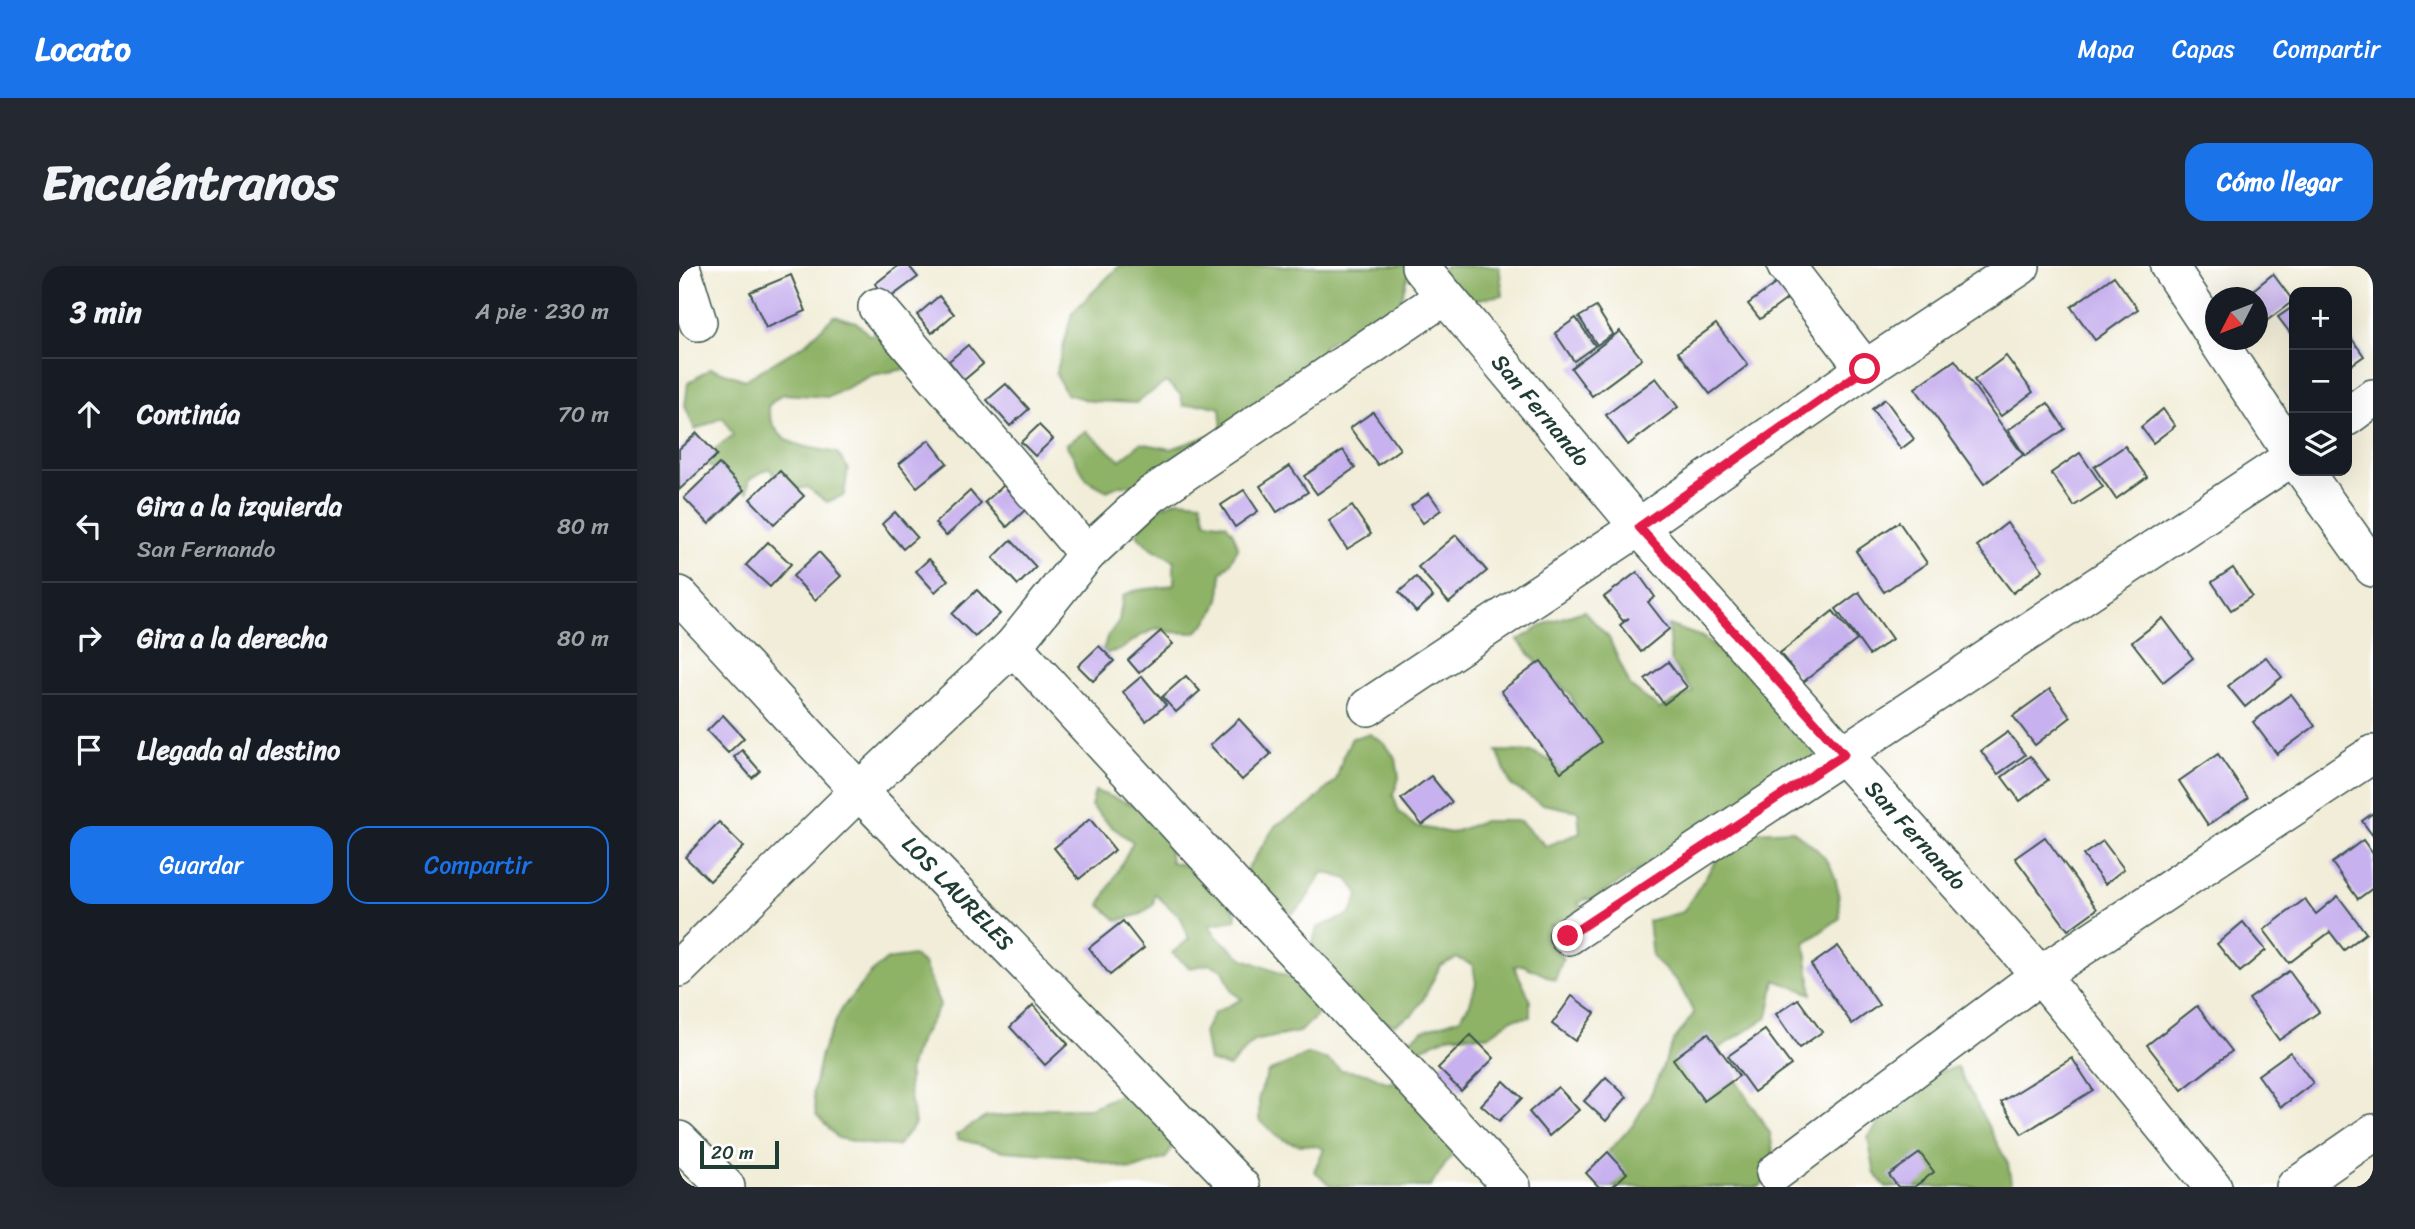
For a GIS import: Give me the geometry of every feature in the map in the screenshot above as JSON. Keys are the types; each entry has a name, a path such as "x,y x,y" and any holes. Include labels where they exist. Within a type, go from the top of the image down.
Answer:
{"street":[{"path":"681,266 698,322"},
{"name":"San Fernando","path":"1420,266 1639,527 2040,975 2213,1187"},
{"path":"1786,266 1865,369"},
{"path":"1368,707 1639,527 1865,369 2021,266"},
{"path":"2169,266 2205,321"},
{"path":"679,968 859,791 1013,646 1087,554 1151,495 1445,296"},
{"path":"877,307 1087,554"},
{"path":"2224,350 2289,448"},
{"path":"2352,413 2373,398"},
{"path":"1568,936 2289,459"},
{"path":"2308,476 2373,568"},
{"name":"LOS LAURELES","path":"679,595 859,791 1241,1187"},
{"path":"1013,646 1507,1185"},
{"path":"1775,1173 2040,975 2373,754"},
{"path":"2295,1187 2373,1133"},
{"path":"679,1140 726,1187"}],"green space":[{"path":"1119,266 1410,268 1400,302 1389,326 1360,341 1332,339 1323,347 1328,368 1297,382 1284,382 1261,406 1145,486 1120,485 1107,491 1087,480 1066,444 1086,431 1120,460 1141,443 1171,449 1222,431 1220,408 1203,404 1183,406 1181,395 1166,382 1136,403 1091,401 1066,394 1056,374 1072,313"},
{"path":"1445,266 1499,266 1503,295 1467,301 1441,273"},
{"path":"834,316 856,322 869,335 895,332 922,366 872,375 829,397 782,394 768,406 776,430 783,437 801,446 837,453 848,468 844,495 827,502 807,487 786,492 769,468 749,480 748,493 701,460 733,435 723,417 695,430 685,406 688,383 711,368 745,380 805,344"},
{"path":"1178,500 1201,502 1206,521 1226,524 1233,533 1238,548 1221,573 1221,591 1213,614 1195,633 1169,632 1158,628 1120,650 1102,654 1107,637 1119,621 1123,596 1135,591 1174,584 1174,561 1149,546 1137,534 1154,512"},
{"path":"1584,611 1609,638 1630,686 1660,709 1693,692 1671,662 1668,625 1702,637 1761,682 1815,747 1815,758 1592,900 1586,899 1578,903 1585,912 1565,928 1550,925 1547,938 1563,959 1555,980 1523,965 1514,966 1530,999 1530,1017 1512,1019 1488,1036 1451,1035 1418,1050 1408,1041 1424,1030 1460,1018 1470,1003 1476,983 1473,965 1457,958 1440,966 1423,1000 1412,1015 1394,1024 1371,1018 1312,946 1317,928 1351,914 1359,894 1348,879 1323,872 1303,904 1290,915 1272,919 1252,888 1246,871 1276,825 1309,806 1336,780 1352,738 1370,734 1385,744 1396,759 1399,778 1393,795 1399,812 1415,826 1451,833 1484,821 1520,821 1546,846 1580,833 1578,811 1542,804 1511,785 1497,751 1533,752 1565,768 1591,743 1570,694 1542,669 1518,640 1549,622"},
{"path":"1095,791 1129,803 1166,825 1171,862 1206,870 1236,913 1235,920 1209,925 1217,937 1244,959 1300,981 1316,996 1316,1017 1299,1032 1254,1041 1229,1067 1209,1061 1204,1032 1214,1013 1242,999 1232,992 1223,970 1210,964 1190,968 1172,953 1189,939 1181,918 1155,894 1153,905 1141,914 1118,921 1100,905 1133,842 1112,827 1091,806"},
{"path":"1792,830 1816,849 1830,866 1837,888 1840,918 1805,943 1812,994 1775,980 1768,1017 1716,1050 1770,1133 1776,1170 1759,1187 1601,1187 1608,1152 1633,1125 1651,1094 1673,1042 1694,1013 1678,982 1652,957 1648,921 1683,912 1723,850 1754,832"},
{"path":"913,956 924,964 940,1005 919,1043 910,1067 909,1088 915,1124 897,1146 838,1138 816,1115 813,1092 821,1053 842,1008 870,974 886,960"},
{"path":"1308,1054 1328,1060 1341,1070 1366,1073 1388,1083 1398,1081 1456,1132 1454,1152 1430,1187 1331,1186 1314,1171 1324,1149 1285,1140 1259,1119 1259,1096 1268,1072"},
{"path":"1957,1067 2008,1164 2012,1187 1886,1187 1875,1174 1868,1138 1895,1100 1922,1076"},
{"path":"1144,1084 1177,1140 1166,1158 1132,1170 1075,1156 1004,1151 958,1139 956,1135 986,1117 1015,1115 1047,1108 1090,1108"}],"building":[{"path":"898,266 909,266 918,277 887,300 875,284"},
{"path":"2273,274 2289,296 2289,304 2268,320 2268,287 2257,287"},
{"path":"791,275 806,311 766,328 750,292"},
{"path":"1786,276 1798,291 1760,319 1748,304"},
{"path":"2114,276 2138,309 2095,340 2071,307"},
{"path":"939,296 954,314 932,333 917,315"},
{"path":"1596,307 1613,334 1597,345 1579,317"},
{"path":"2289,309 2289,331 2278,317"},
{"path":"1576,318 1595,346 1574,361 1555,333"},
{"path":"1716,324 1748,365 1710,394 1678,352"},
{"path":"1620,331 1642,359 1592,396 1571,368"},
{"path":"2352,339 2364,356 2352,364"},
{"path":"968,345 983,364 964,380 949,361"},
{"path":"2006,356 2033,392 2001,416 1974,380"},
{"path":"1955,360 2023,455 1984,484 1915,388"},
{"path":"1656,378 1678,407 1628,445 1606,415"},
{"path":"1006,384 1029,409 1010,426 987,400"},
{"path":"1885,399 1914,439 1901,449 1872,409"},
{"path":"2048,403 2065,429 2025,456 2008,430"},
{"path":"2163,409 2175,426 2153,443 2141,427"},
{"path":"1373,412 1400,449 1378,465 1350,428"},
{"path":"1039,425 1053,439 1035,456 1021,442"},
{"path":"697,433 717,455 679,490 679,449"},
{"path":"929,440 947,463 917,487 899,464"},
{"path":"2125,446 2147,477 2116,499 2094,467"},
{"path":"1343,450 1355,468 1317,494 1304,476"},
{"path":"2080,453 2103,487 2074,506 2051,473"},
{"path":"719,464 744,490 709,524 684,498"},
{"path":"1290,466 1308,492 1277,512 1260,486"},
{"path":"780,471 804,496 774,524 750,499"},
{"path":"1004,485 1026,509 1007,527 985,502"},
{"path":"1244,490 1258,511 1235,527 1221,505"},
{"path":"970,491 981,504 946,536 935,523"},
{"path":"1429,493 1441,510 1423,523 1411,506"},
{"path":"1352,506 1371,534 1347,549 1329,521"},
{"path":"895,512 917,537 903,549 882,524"},
{"path":"1899,522 1927,563 1884,592 1856,551"},
{"path":"2007,523 2043,570 2013,593 1977,546"},
{"path":"1456,535 1487,571 1449,603 1418,567"},
{"path":"1011,540 1036,567 1018,585 993,558"},
{"path":"768,542 791,564 770,587 746,565"},
{"path":"819,552 841,576 815,600 793,576"},
{"path":"929,559 948,580 935,592 916,571"},
{"path":"2233,568 2252,596 2231,610 2212,582"},
{"path":"1637,572 1655,597 1648,602 1669,629 1641,652 1620,625 1629,618 1623,621 1604,597"},
{"path":"1416,577 1433,597 1416,612 1399,592"},
{"path":"977,590 1000,614 975,637 952,614"},
{"path":"1859,592 1892,639 1869,655 1836,609"},
{"path":"1833,611 1857,640 1803,682 1780,653"},
{"path":"2163,618 2193,658 2163,682 2132,642"},
{"path":"1161,631 1173,644 1139,673 1128,660"},
{"path":"1099,646 1114,661 1093,681 1078,666"},
{"path":"2266,657 2282,677 2245,707 2228,686"},
{"path":"1541,661 1601,742 1561,772 1501,691"},
{"path":"1668,662 1687,687 1664,704 1645,679"},
{"path":"1142,676 1166,705 1146,721 1123,692"},
{"path":"1186,676 1200,691 1176,712 1162,697"},
{"path":"2050,689 2071,717 2035,745 2013,716"},
{"path":"2291,694 2315,726 2277,754 2253,722"},
{"path":"723,715 744,738 728,753 707,731"},
{"path":"1239,719 1271,754 1242,780 1210,745"},
{"path":"2008,732 2025,755 1998,774 1981,751"},
{"path":"742,750 760,771 752,778 734,757"},
{"path":"2218,754 2248,798 2208,825 2179,781"},
{"path":"2030,756 2048,780 2020,801 2002,777"},
{"path":"1431,776 1452,802 1422,825 1401,799"},
{"path":"2373,813 2373,836 2362,821"},
{"path":"1090,819 1115,850 1079,879 1054,848"},
{"path":"719,822 744,847 710,881 685,857"},
{"path":"2045,837 2097,909 2068,930 2015,858"},
{"path":"2363,840 2373,854 2373,888 2358,899 2332,863"},
{"path":"2103,841 2124,869 2105,884 2083,855"},
{"path":"2338,896 2366,933 2344,950 2330,932 2289,963 2264,930 2305,899 2316,914"},
{"path":"1123,921 1144,948 1110,975 1089,948"},
{"path":"2243,922 2266,950 2240,972 2217,944"},
{"path":"1838,946 1879,1005 1852,1024 1811,965"},
{"path":"2289,971 2319,1012 2279,1040 2249,999"},
{"path":"1572,996 1595,1013 1575,1041 1552,1024"},
{"path":"1798,999 1822,1032 1799,1048 1776,1014"},
{"path":"1033,1005 1068,1044 1045,1065 1010,1027"},
{"path":"2197,1006 2232,1051 2182,1090 2147,1045"},
{"path":"1765,1030 1791,1065 1754,1092 1728,1056"},
{"path":"1708,1033 1739,1076 1704,1101 1673,1059"},
{"path":"1471,1035 1494,1058 1461,1091 1438,1068"},
{"path":"2290,1052 2313,1083 2281,1107 2258,1075"},
{"path":"2072,1058 2093,1090 2022,1134 2001,1102"},
{"path":"1606,1077 1627,1097 1606,1121 1584,1101"},
{"path":"1504,1081 1522,1098 1499,1121 1481,1105"},
{"path":"1558,1087 1579,1110 1549,1136 1529,1112"},
{"path":"1608,1152 1627,1173 1612,1187 1599,1187 1586,1173"},
{"path":"1920,1153 1934,1172 1914,1187 1898,1187 1889,1175"}],"route":[{"path":"1568,936 1844,754 1639,527 1865,369"}]}
